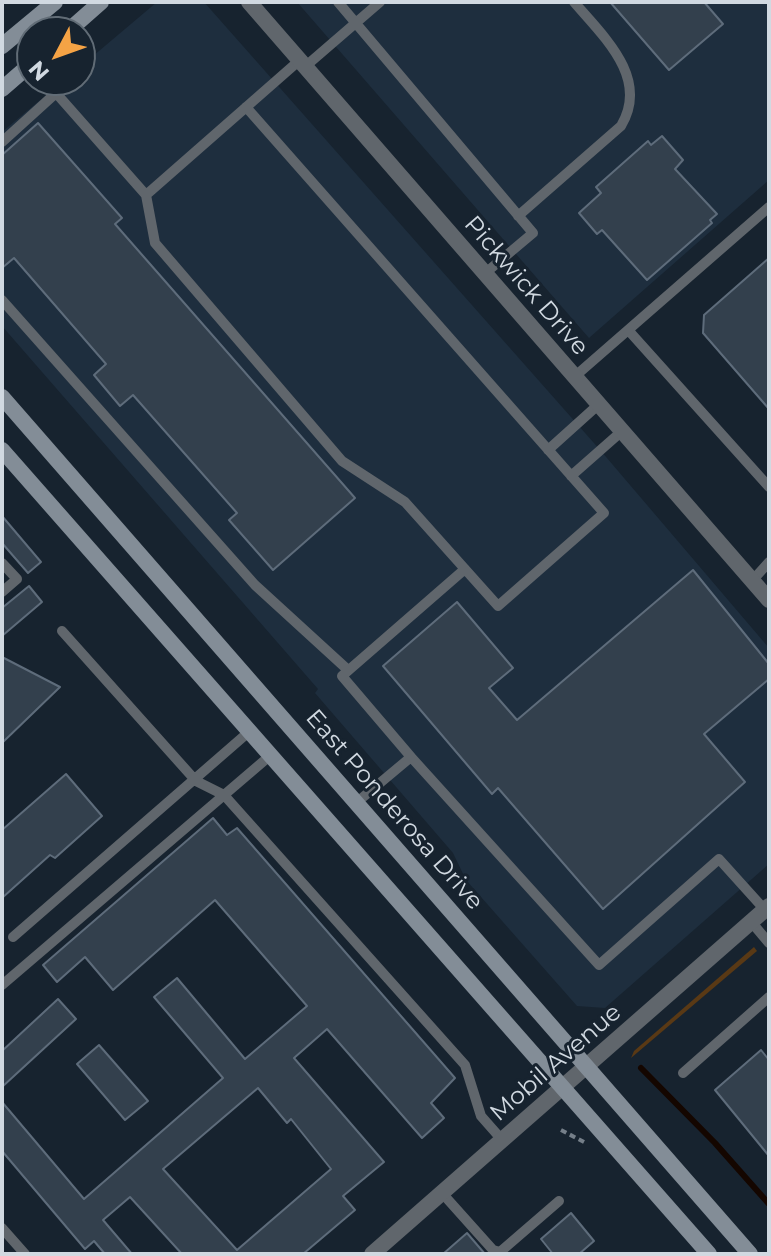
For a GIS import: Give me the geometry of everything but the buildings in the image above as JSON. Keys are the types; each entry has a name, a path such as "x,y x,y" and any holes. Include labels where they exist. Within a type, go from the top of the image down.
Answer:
{"main road":[{"path":"2,46 55,2"},
{"path":"85,16 101,2"},
{"name":"East Ponderosa Drive","path":"2,397 750,1254"},
{"path":"3,453 251,730 709,1254"}],"street":[{"name":"Pickwick Drive","path":"249,2 304,62 483,275 769,600"},
{"name":"Mobil Avenue","path":"372,1254 753,924 767,908"}],"lane":[{"path":"338,2 533,233 483,275"},
{"path":"146,195 246,107 380,2"},
{"path":"518,216 621,126 628,111 629,85 623,64 614,48 574,2"},
{"path":"2,142 56,93 146,195 155,243 342,461 405,502 498,606 604,513 246,107"},
{"path":"573,378 769,207"},
{"path":"2,300 255,585 348,670"},
{"path":"629,331 769,487"},
{"path":"548,450 598,405"},
{"path":"571,476 621,432"},
{"path":"752,581 769,562"},
{"path":"2,563 17,579 2,592"},
{"path":"465,569 342,676 411,757 599,965 719,859 767,908"},
{"path":"62,631 196,781 224,795 465,1065 481,1116 503,1141"},
{"path":"13,937 251,730"},
{"path":"2,985 272,754"},
{"path":"356,803 411,757"},
{"path":"753,924 769,943"},
{"path":"683,1073 769,997"},
{"path":"442,1193 493,1250 500,1252 559,1201"},
{"path":"2,1228 25,1254"}],"shaded area":[{"path":"157,2 204,2 601,451 769,648 769,864 605,1008 577,1006 466,880 453,853 315,693 318,689 2,326 2,132 45,96 96,96 96,53"},
{"path":"297,2 769,2 769,180 589,338"},
{"path":"754,947 757,951 631,1058 634,1051"}],"waterway":[{"path":"641,1068 715,1143 769,1204"}]}
